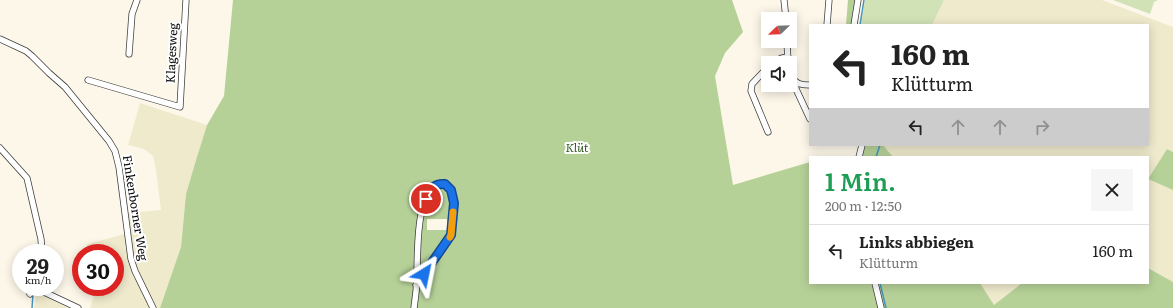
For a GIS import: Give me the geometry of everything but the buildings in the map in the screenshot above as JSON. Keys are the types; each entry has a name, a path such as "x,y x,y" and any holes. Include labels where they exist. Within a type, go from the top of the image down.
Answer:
{"street":[{"path":"129,54 132,14 136,0"},
{"name":"Klagesweg","path":"88,80 180,107 186,0"},
{"path":"784,0 785,12"},
{"path":"827,24 829,0"},
{"path":"854,24 858,0"},
{"name":"Finkenborner Weg","path":"0,39 26,51 48,73 65,87 109,141 115,151 119,167 131,259 152,308"},
{"path":"761,75 752,84 751,91 768,132"},
{"path":"797,83 809,86"},
{"path":"797,91 809,117"},
{"path":"860,156 862,146"},
{"path":"0,148 27,178 41,244"},
{"path":"414,308 419,223 422,208 430,190 438,184 445,184 451,190 454,203 451,235 416,285"},
{"path":"875,284 881,308"},
{"path":"52,296 78,308"}],"shaded area":[{"path":"944,0 1102,0 1173,27 1173,152 1167,149 1149,177 1149,156 892,156 884,146 1149,146 1149,24 932,24"},
{"path":"140,103 207,125 186,194 181,247 160,308 90,308 94,296 124,296 124,244 87,244 129,233 127,213 161,210 153,156 144,149 128,145"},
{"path":"1149,179 1173,190 1173,282 1149,269"},
{"path":"981,284 1021,284 994,305"},
{"path":"36,296 44,296 69,308 34,308"}],"green space":[{"name":"Klüt","path":"233,0 732,0 743,32 725,53 715,76 733,185 809,162 809,284 981,284 994,305 1021,284 1149,284 1149,269 1173,282 1173,308 160,308 181,247 186,194 207,125 224,96","holes":["427,219 447,219 447,230 427,230"]},
{"path":"848,0 856,0 852,24 846,24"},
{"path":"865,0 944,0 932,24 861,24"},
{"path":"1113,0 1158,0 1154,2 1150,14"},
{"path":"862,146 884,146 892,156 856,156 860,155"},
{"path":"1167,149 1173,152 1173,190 1149,179"}],"waterway":[{"path":"860,24 864,0"},
{"path":"876,156 880,146"},
{"path":"880,284 886,308"},
{"path":"32,308 33,296"}],"slow traffic":[{"path":"450,237 453,212"}],"route":[{"path":"424,274 451,235 454,203 451,190 445,184 438,184 434,186 430,190 426,199"}]}
